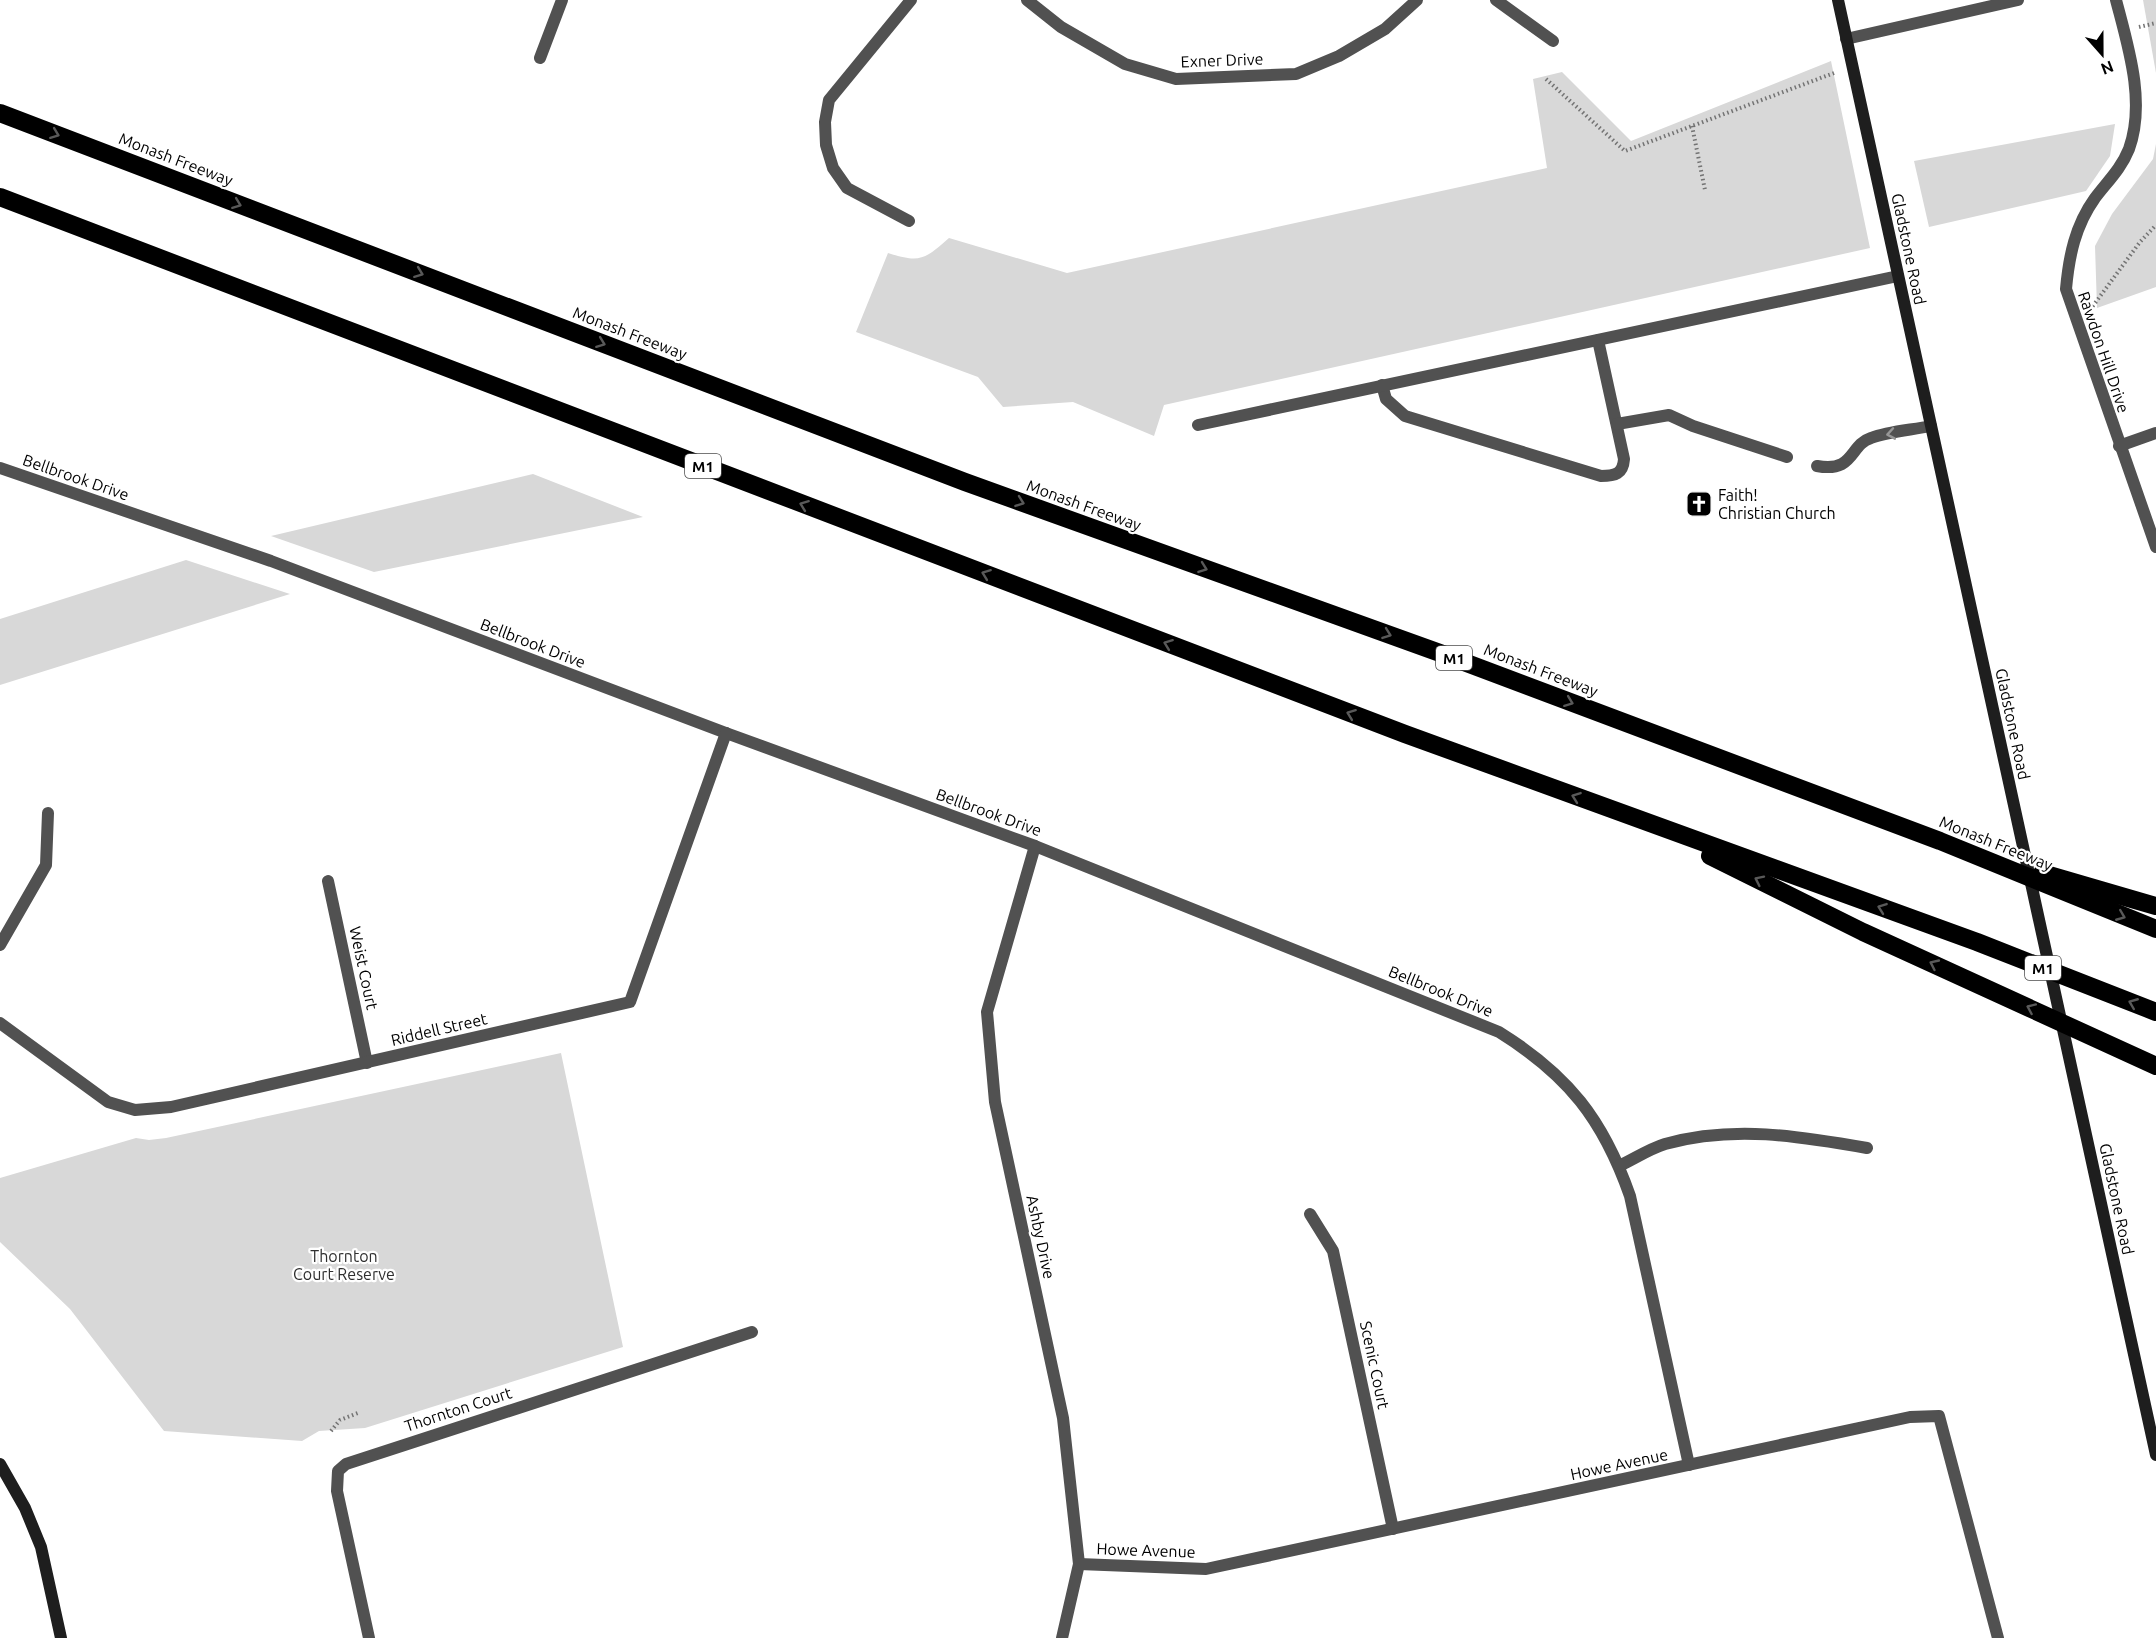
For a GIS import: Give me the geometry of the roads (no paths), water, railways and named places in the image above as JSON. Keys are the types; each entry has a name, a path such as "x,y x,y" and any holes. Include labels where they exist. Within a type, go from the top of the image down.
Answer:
{"highway":[{"name":"Monash Freeway","path":"0,113 964,482 1440,653 1971,853 2087,894"},
{"name":"M1","path":"0,197 1405,735 1977,942 2156,1012"},
{"path":"1631,817 1863,932 2156,1066"},
{"path":"2087,894 2156,906"},
{"path":"2087,894 2156,929"}],"main road":[{"name":"Gladstone Road","path":"1838,0 2156,1455"},
{"path":"0,1464 25,1508 41,1547 61,1638"}],"street":[{"path":"540,58 562,0"},
{"path":"909,220 847,188 833,168 826,145 825,122 829,100 911,0"},
{"name":"Exner Drive","path":"1027,0 1061,27 1125,64 1176,79 1296,74 1339,56 1385,29 1417,0"},
{"path":"1496,0 1553,41"},
{"path":"1846,39 2018,0"},
{"name":"Rawdon Hill Drive","path":"2116,0 2137,102 2135,120 2129,148 2119,170 2081,220 2069,257 2066,289 2077,328 2156,547"},
{"path":"1198,425 1898,276"},
{"path":"1382,386 1386,399 1405,416 1601,476 1619,473 1624,467 1598,340"},
{"path":"1617,424 1669,415 1692,426 1787,457"},
{"path":"1817,466 1835,466 1849,461 1861,444 1870,438 1931,426"},
{"path":"2119,446 2156,433"},
{"name":"Bellbrook Drive","path":"0,468 271,561 726,734 1035,846 1499,1032 1526,1049 1556,1073 1588,1111 1608,1142 1619,1166 1635,1217 1689,1466"},
{"name":"Riddell Street","path":"0,1023 108,1102 135,1110 171,1107 630,1002 726,734"},
{"path":"0,945 46,865 48,813"},
{"name":"Ashby Drive","path":"1035,846 987,1012 994,1102 1063,1418 1079,1564 1062,1638"},
{"name":"Weist Court","path":"328,880 367,1063"},
{"path":"1619,1166 1664,1145 1725,1133 1788,1134 1867,1148"},
{"name":"Scenic Court","path":"1310,1214 1333,1251 1393,1529"},
{"name":"Thornton Court","path":"369,1638 337,1491 339,1471 346,1464 752,1332"},
{"name":"Howe Avenue","path":"1079,1564 1206,1569 1910,1418 1939,1416 1998,1638"}],"place":[{"name":"Faith! Christian Church","path":"1699,504"}],"park label":[{"name":"Thornton Court Reserve","path":"344,1265"}]}
